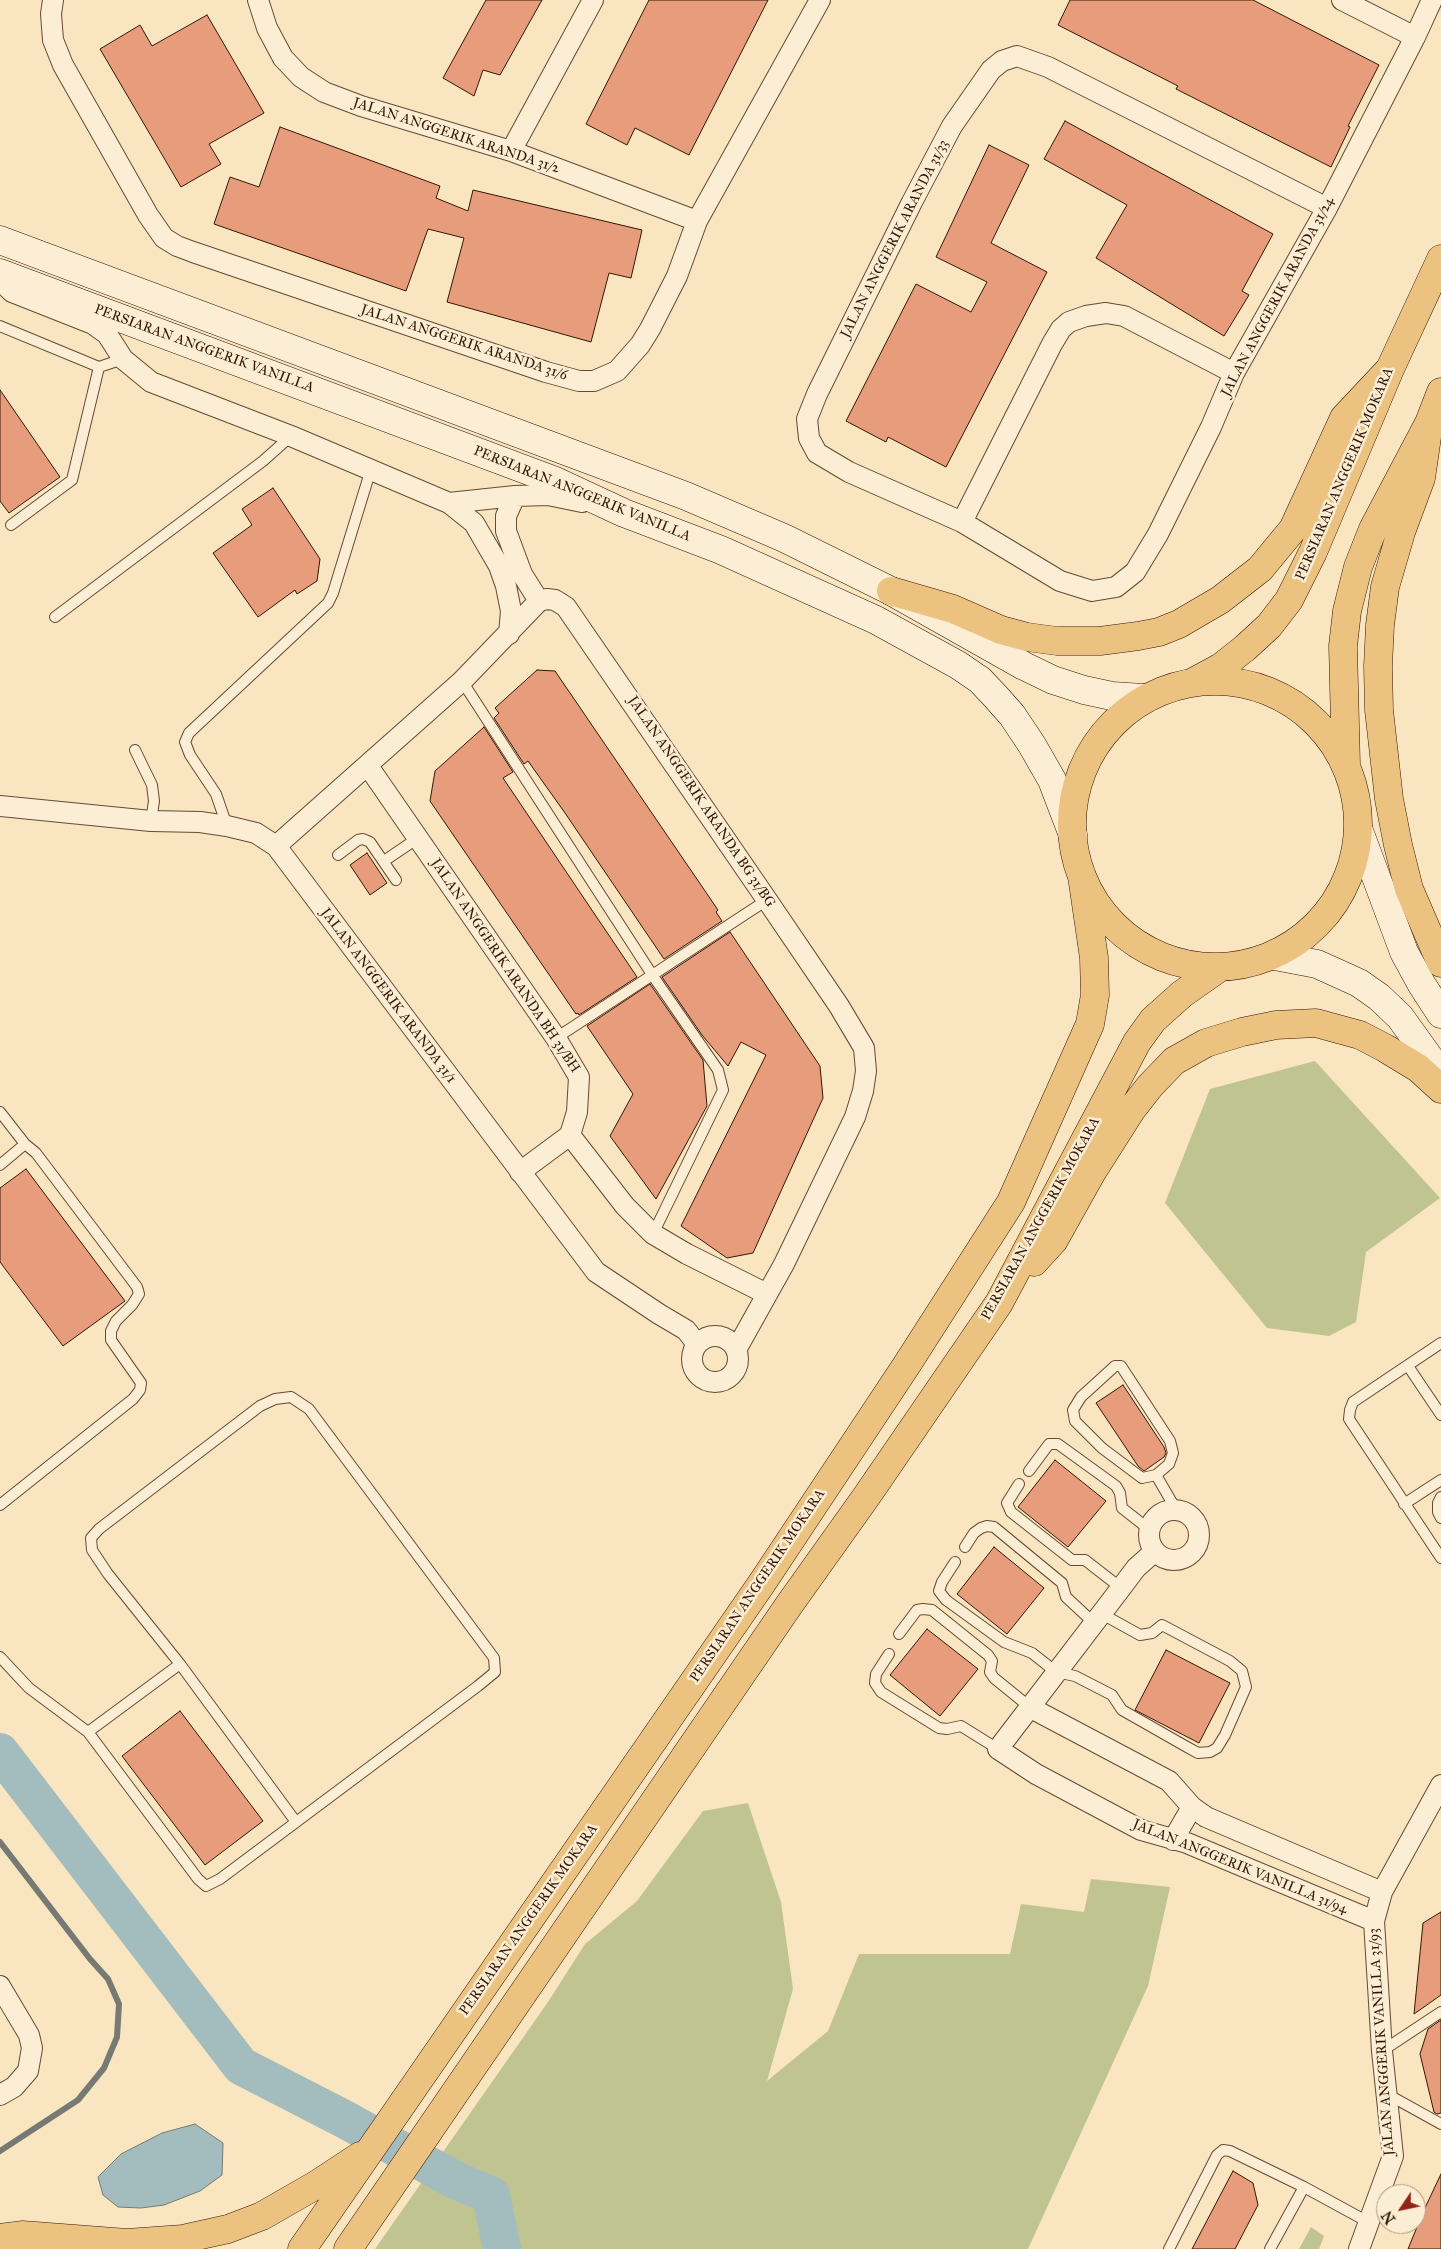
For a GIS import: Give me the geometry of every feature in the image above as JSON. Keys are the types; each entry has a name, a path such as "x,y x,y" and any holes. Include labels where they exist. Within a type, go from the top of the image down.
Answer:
{"main road":[{"path":"6,239 686,496 784,538 891,591 1024,666 1053,680 1102,694 1143,698"},
{"name":"PERSIARAN ANGGERIK MOKARA","path":"1193,683 1221,667 1245,648 1269,626 1289,600 1314,552 1390,369 1441,259"},
{"name":"PERSIARAN ANGGERIK VANILLA","path":"0,273 553,480 624,513 721,550 876,620 958,665 980,680 1012,715 1032,744 1052,780 1073,835"},
{"path":"891,591 953,609 1001,630 1027,638 1057,641 1100,641 1159,632 1178,624 1220,600 1260,570 1293,529 1344,418 1390,369"},
{"path":"1346,766 1344,646 1347,611 1358,567 1373,529 1429,423 1441,392"},
{"path":"1429,423 1421,478 1401,532 1385,587 1380,625 1378,666 1379,710 1389,799 1398,844 1409,888 1441,963"},
{"path":"1224,682 1255,687 1284,698 1309,716 1330,739 1346,766 1354,787 1358,809 1359,831 1352,870 1334,905 1308,935 1275,956 1247,964 1219,968 1181,963 1159,956 1132,941 1110,920 1091,895 1082,876 1073,835 1073,814 1079,780 1093,750 1114,723 1143,698 1175,686 1193,683 1224,682"},
{"path":"1359,831 1404,952 1441,1014"},
{"name":"PERSIARAN ANGGERIK MOKARA","path":"302,2249 762,1583 906,1366 1011,1202 1090,1024 1095,995 1094,958 1082,876"},
{"path":"1275,956 1317,964 1359,983 1379,997 1400,1017 1441,1074"},
{"name":"PERSIARAN ANGGERIK MOKARA","path":"348,2249 783,1613 999,1303 1137,1042 1152,1020 1182,994 1219,968"},
{"path":"999,1303 1054,1240 1092,1172 1132,1109 1150,1086 1174,1061 1206,1043 1242,1032 1276,1025 1316,1023 1360,1036 1385,1048 1418,1068 1441,1089"},
{"path":"0,2238 22,2235 127,2242 183,2239 228,2229 262,2216 316,2185 372,2148"}],"street":[{"name":"JALAN ANGGERIK ARANDA 31/6","path":"53,0 51,14 53,40 63,65 148,216 164,238 192,252 546,372 579,381 594,381 617,371 640,345 677,276 697,221 820,0"},
{"name":"JALAN ANGGERIK ARANDA 31/2","path":"258,0 267,28 283,58 293,70 324,92 361,106 511,151 697,221"},
{"path":"511,151 593,0"},
{"path":"1342,0 1416,37"},
{"name":"JALAN ANGGERIK ARANDA 31/24","path":"1116,587 1135,572 1158,534 1212,427 1234,373 1326,208 1416,37 1432,0"},
{"name":"JALAN ANGGERIK ARANDA 31/33","path":"1116,587 1092,591 1060,582 962,522 849,472 817,453 809,438 807,420 839,348 952,126 991,70 1002,61 1017,56 1028,58 1326,208"},
{"path":"0,280 12,292 93,324 107,334 122,359 151,382 291,436 450,502 474,523 499,566 506,586 511,611 509,634"},
{"path":"962,522 1060,329 1069,322 1086,316 1106,313 1124,316 1234,373"},
{"path":"450,502 548,495 624,513"},
{"path":"276,846 462,681 539,601 522,574 506,531 506,516 515,496"},
{"name":"JALAN ANGGERIK ARANDA BG 31/BG","path":"539,601 546,598 555,600 566,608 579,623 767,900 864,1048 866,1071 863,1091 855,1117 784,1264 736,1350"},
{"name":"JALAN ANGGERIK ARANDA BH 31/BH","path":"368,766 556,1038 579,1077 577,1112 570,1135"},
{"name":"JALAN ANGGERIK ARANDA 31/1","path":"0,806 151,821 200,822 227,826 256,834 276,846 596,1272 686,1330 697,1344"},
{"path":"520,1172 570,1135 625,1206 653,1234 687,1254 767,1294"},
{"path":"710,1336 719,1336 732,1343 739,1357 735,1372 730,1378 716,1383 701,1378 696,1373 691,1358 697,1344 710,1336"},
{"path":"1177,1511 1186,1514 1194,1520 1198,1529 1199,1539 1196,1548 1190,1555 1181,1560 1171,1560 1162,1557 1155,1551 1151,1544 1150,1530 1152,1523 1163,1513 1177,1511"},
{"path":"998,1749 1136,1568 1155,1551"},
{"path":"1030,1708 1169,1781 1192,1807 1206,1817 1382,1892"},
{"name":"JALAN ANGGERIK VANILLA 31/94","path":"998,1749 1036,1774 1141,1830 1187,1844 1374,1920"},
{"name":"JALAN ANGGERIK VANILLA 31/93","path":"1360,2249 1392,2156 1382,2051 1374,1920 1382,1892 1441,1785"},
{"path":"1173,1840 1192,1807"},
{"path":"0,1986 29,2035 32,2048 28,2071 7,2091"}],"lane":[{"path":"0,326 99,367 122,359"},
{"path":"11,525 72,480 99,367"},
{"path":"55,617 263,461 291,436"},
{"path":"227,826 216,794 190,755 185,742 189,733 328,603 333,594 371,469"},
{"path":"462,681 653,976 718,1070 723,1090 653,1234"},
{"path":"135,750 152,785 154,801 151,821"},
{"path":"338,855 363,838 370,842 396,880"},
{"path":"384,862 418,838"},
{"path":"556,1038 767,900"},
{"path":"0,1112 25,1144 36,1153 137,1287 140,1294 116,1321 111,1331 110,1340 141,1383 140,1390 133,1399 0,1506"},
{"path":"0,1165 25,1144"},
{"path":"1441,1343 1353,1402 1349,1419 1441,1558"},
{"path":"1115,1366 1121,1366 1170,1441 1172,1453 1169,1464 1156,1475 1142,1478 1102,1448 1074,1420 1073,1410 1081,1397 1115,1366"},
{"path":"1408,1366 1441,1415"},
{"path":"0,1657 29,1688 88,1732 198,1879 206,1886 220,1879 296,1822 496,1672 494,1658 477,1634 309,1409 291,1397 275,1399 260,1406 100,1529 91,1538 92,1550 108,1574 180,1664 296,1822"},
{"path":"1029,1471 1049,1444 1058,1444 1116,1486 1120,1493 1122,1508 1150,1530"},
{"path":"1156,1475 1177,1511"},
{"path":"1404,1504 1441,1480"},
{"path":"1019,1484 1007,1503 1011,1512 1072,1560 1085,1560 1121,1588"},
{"path":"1441,1497 1438,1503 1438,1512 1441,1518"},
{"path":"955,1562 942,1582 940,1591 946,1600 1004,1642 1032,1653 1056,1672 1075,1676 1112,1695 1122,1710 1198,1753 1210,1752 1217,1748 1225,1735 1246,1687 1242,1671 1230,1661 1162,1625 1152,1632 1140,1635 1098,1618 1066,1597 1062,1583 994,1527 987,1526 981,1528 974,1533 965,1547"},
{"path":"899,1634 917,1610 923,1608 932,1610 988,1654 992,1661 990,1672 994,1678 1030,1708"},
{"path":"889,1654 876,1674 875,1683 882,1692 939,1728 947,1729 961,1726 998,1749"},
{"path":"88,1732 180,1664"},
{"path":"1382,2051 1441,2012"},
{"path":"1387,2094 1441,2124"},
{"path":"1169,2249 1217,2155 1223,2150 1230,2151 1304,2187 1370,2223"},
{"path":"1270,2249 1304,2187"}],"green space":[{"path":"1315,1061 1440,1198 1366,1252 1356,1322 1329,1336 1267,1328 1165,1203 1210,1089"},
{"path":"748,1803 781,1902 793,1989 767,2081 828,2031 859,1954 1010,1954 1021,1904 1084,1912 1091,1879 1170,1887 1148,1986 1028,2249 375,2249 548,2002 585,1944 637,1901 703,1811"},
{"path":"1311,2227 1324,2236 1319,2249 1299,2249"}],"water":[{"path":"195,2124 223,2143 222,2175 200,2191 164,2205 141,2208 118,2207 103,2195 98,2177 121,2154 162,2133"}],"building":[{"path":"486,0 542,0 500,75 483,70 474,96 443,78"},
{"path":"649,0 768,0 689,155 635,128 627,145 586,124"},
{"path":"1070,0 1253,0 1379,65 1348,126 1350,127 1331,167 1176,89 1178,86 1058,25"},
{"path":"207,15 264,113 209,144 221,164 181,187 100,49 140,25 152,46"},
{"path":"1065,121 1273,234 1242,291 1249,295 1224,336 1096,258 1127,205 1044,159"},
{"path":"280,127 440,186 436,198 468,211 473,190 642,230 631,278 609,273 591,342 447,302 464,238 428,229 406,291 214,224 230,177 259,187"},
{"path":"989,145 1029,165 991,243 1047,272 946,467 888,437 886,442 846,421 916,284 971,312 987,282 936,257"},
{"path":"0,390 60,477 9,513 0,501"},
{"path":"273,488 320,559 317,581 297,594 295,590 258,617 213,553 252,525 242,509"},
{"path":"537,670 555,671 718,910 716,912 722,921 664,959 565,813 528,761 524,764 494,718 499,713 495,708"},
{"path":"484,727 513,772 503,778 637,977 579,1015 578,1013 576,1014 430,801 435,771"},
{"path":"367,853 387,883 370,895 350,865"},
{"path":"730,932 820,1066 823,1098 753,1253 727,1258 681,1226 766,1055 741,1042 728,1066 702,1035 662,977"},
{"path":"650,984 703,1060 707,1106 656,1199 610,1136 633,1094 587,1026"},
{"path":"26,1169 125,1301 63,1346 0,1262 0,1188"},
{"path":"1123,1385 1164,1447 1166,1453 1164,1457 1144,1471 1138,1466 1096,1403"},
{"path":"1055,1460 1106,1501 1068,1547 1018,1507"},
{"path":"994,1547 1044,1588 1007,1634 957,1594"},
{"path":"927,1629 978,1669 940,1716 890,1675"},
{"path":"1166,1650 1230,1683 1199,1743 1135,1710"},
{"path":"180,1711 263,1821 205,1865 122,1756"},
{"path":"1441,1912 1441,1995 1414,2014 1423,1923"},
{"path":"1441,2020 1441,2113 1437,2114 1434,2112 1420,2054 1428,2029"},
{"path":"1233,2171 1253,2183 1258,2205 1235,2249 1192,2249"},
{"path":"1441,2174 1441,2249 1408,2249 1414,2234 1426,2234 1426,2206"}],"waterway":[{"path":"0,1752 241,2066 344,2119 457,2181 491,2195 502,2249"},
{"path":"0,1842 90,1959 108,1979 119,2004 117,2037 104,2068 78,2100 0,2151"}]}
